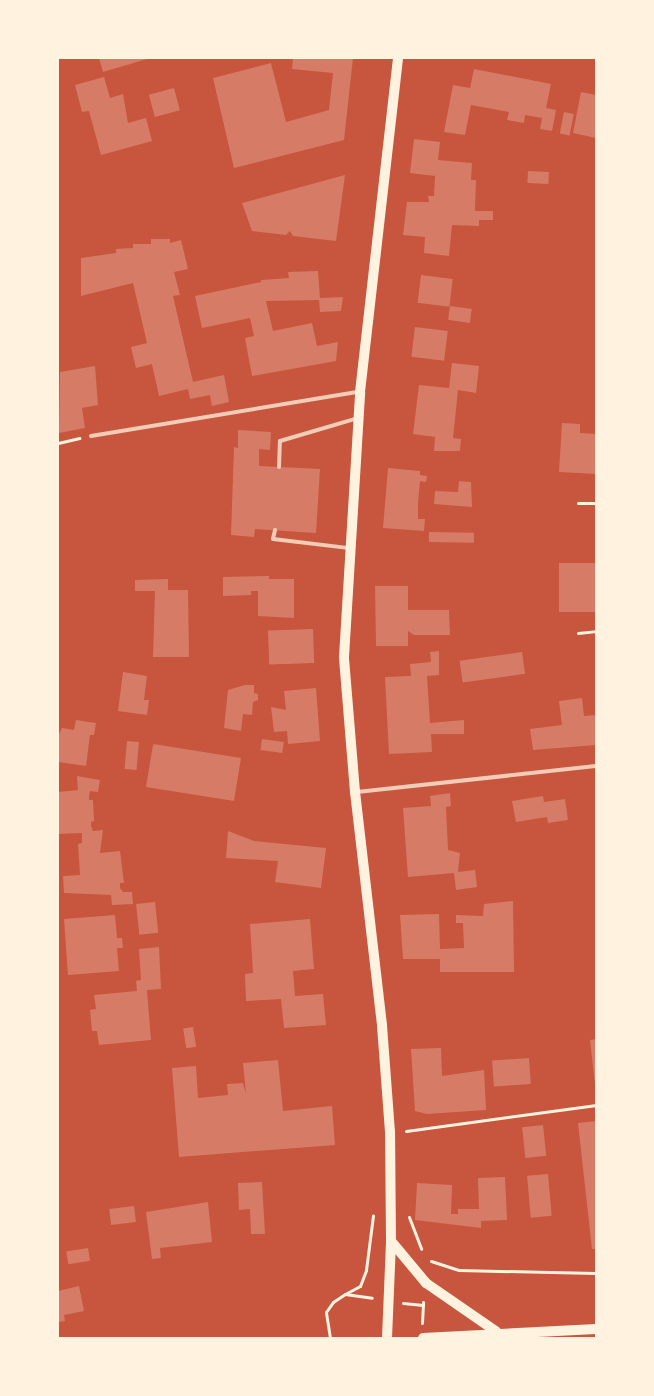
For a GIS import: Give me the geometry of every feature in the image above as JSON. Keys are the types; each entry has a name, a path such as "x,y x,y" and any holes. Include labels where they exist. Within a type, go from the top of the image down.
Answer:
{"main road":[{"path":"387,1338 391,1241 390,1132 382,1025 355,792 344,657 349,548 360,392 398,58"},
{"path":"391,1241 426,1283 497,1332"},
{"path":"422,1338 497,1332 596,1329"}],"lane":[{"path":"91,436 360,392"},
{"path":"279,467 280,440 358,418"},
{"path":"275,530 273,539 349,548"},
{"path":"355,792 596,766"}],"path":[{"path":"58,443 91,436"},
{"path":"578,503 596,503"},
{"path":"578,633 596,631"},
{"path":"390,1132 596,1105"},
{"path":"330,1338 326,1312 345,1294 360,1286 366,1270 374,1212"},
{"path":"425,1259 459,1270 596,1274"},
{"path":"345,1294 423,1305"}],"building":[{"path":"99,58 146,58 147,59 103,72"},
{"path":"293,58 353,58 344,140 234,168 213,78 271,63 286,122 329,110 333,73 292,69"},
{"path":"474,69 551,84 546,108 556,110 552,131 540,129 542,118 525,115 524,123 507,120 509,112 471,105 465,135 444,132 453,85 470,88"},
{"path":"104,77 110,98 123,94 128,123 146,118 152,141 101,155 89,111 82,112 75,85"},
{"path":"174,88 180,110 155,117 149,95"},
{"path":"581,92 596,95 596,138 573,133"},
{"path":"564,112 574,114 570,136 560,134"},
{"path":"414,139 440,142 438,160 472,163 471,180 476,180 475,211 493,211 493,220 479,220 479,226 452,225 449,256 424,253 425,237 403,235 407,202 429,202 428,196 434,196 435,176 410,173"},
{"path":"528,171 549,172 548,184 527,183"},
{"path":"345,175 336,241 293,236 290,231 286,235 252,231 242,203"},
{"path":"151,239 170,239 170,243 181,240 188,269 174,272 180,295 173,296 193,382 224,375 229,402 212,406 210,395 190,399 188,389 159,396 152,364 136,368 131,347 147,343 133,283 81,296 81,258 116,253 116,249 133,248 133,244 151,244"},
{"path":"318,271 320,298 343,297 341,311 320,312 319,300 266,301 273,331 312,323 317,346 338,342 336,361 252,376 245,338 254,336 250,318 202,328 195,296 261,282 261,280 289,278 288,272"},
{"path":"421,275 453,279 449,307 418,303"},
{"path":"450,306 472,309 470,323 448,320"},
{"path":"415,327 448,331 444,361 411,357"},
{"path":"452,363 479,366 476,393 458,390 453,438 461,439 460,451 434,451 435,437 413,434 419,385 449,388"},
{"path":"95,366 98,405 82,408 85,428 59,433 60,372"},
{"path":"562,423 580,424 580,433 596,434 596,474 559,472"},
{"path":"238,430 271,432 270,450 259,449 259,466 320,469 316,533 255,529 254,537 231,535 234,447 238,448"},
{"path":"388,468 420,471 420,475 427,476 426,482 420,481 418,502 418,519 425,519 424,531 383,528"},
{"path":"459,481 471,482 472,507 434,504 435,491 458,492"},
{"path":"429,532 474,533 474,543 429,542"},
{"path":"559,563 596,563 596,612 559,612"},
{"path":"269,576 269,579 294,579 294,618 258,616 258,591 251,591 251,595 223,596 223,577"},
{"path":"168,579 168,590 188,590 189,657 153,657 155,591 135,591 135,580"},
{"path":"375,586 408,586 408,610 449,610 450,635 414,635 408,631 408,646 376,646"},
{"path":"313,629 314,663 269,665 268,631"},
{"path":"439,651 439,675 427,676 430,723 464,720 464,734 431,734 432,752 389,754 385,677 411,676 410,664 431,662 430,652"},
{"path":"522,652 525,674 463,683 460,661"},
{"path":"123,672 147,676 144,700 149,700 147,715 118,711"},
{"path":"245,685 254,685 254,693 258,694 258,700 253,702 252,715 243,714 241,731 224,728 228,690"},
{"path":"316,688 320,741 288,744 287,731 274,732 271,707 286,710 284,691"},
{"path":"582,698 584,716 596,715 596,745 533,750 530,729 562,725 559,701"},
{"path":"76,720 96,723 94,735 90,735 86,766 58,762 58,736 62,728 74,730"},
{"path":"262,739 284,742 282,753 260,750"},
{"path":"127,741 139,742 137,770 125,769"},
{"path":"153,744 241,758 234,801 146,787 153,745 155,747"},
{"path":"77,776 100,780 98,792 90,791 89,796 89,800 93,800 94,821 91,822 91,826 93,831 103,830 100,853 120,851 124,883 120,883 120,888 123,892 132,892 133,904 112,905 111,895 64,893 63,876 80,875 78,844 82,843 82,833 58,834 58,792 78,790"},
{"path":"450,793 451,806 446,807 448,850 460,853 458,872 475,870 477,887 456,890 454,873 408,877 403,808 431,806 430,796"},
{"path":"543,796 544,802 565,799 568,820 548,823 547,817 516,822 512,801"},
{"path":"228,831 254,841 326,848 321,888 275,882 278,861 226,858"},
{"path":"513,901 514,972 440,972 440,959 403,959 400,915 439,914 440,949 464,948 463,923 456,923 456,915 483,916 484,904"},
{"path":"155,902 158,933 139,935 136,904"},
{"path":"115,915 117,938 122,938 123,948 117,948 119,971 68,975 64,919"},
{"path":"310,919 314,969 293,971 295,996 323,994 326,1025 284,1028 281,999 246,1001 245,974 253,973 250,924"},
{"path":"159,947 161,989 147,990 151,1040 99,1045 97,1031 92,1031 90,1010 96,1009 94,995 137,991 136,981 141,980 139,949"},
{"path":"193,1027 196,1047 186,1048 183,1029"},
{"path":"596,1039 596,1084 595,1084 590,1040"},
{"path":"441,1048 442,1076 484,1070 486,1110 427,1114 415,1111 411,1049"},
{"path":"529,1058 531,1084 494,1087 492,1061"},
{"path":"278,1060 283,1111 332,1106 335,1145 179,1157 172,1068 196,1066 198,1098 228,1095 227,1084 243,1083 246,1094 243,1063"},
{"path":"596,1121 596,1249 592,1249 578,1123"},
{"path":"543,1125 546,1156 525,1158 522,1127"},
{"path":"548,1174 552,1216 531,1218 527,1176"},
{"path":"505,1177 507,1220 481,1221 481,1228 415,1220 417,1183 452,1185 451,1214 458,1214 458,1209 479,1209 478,1178"},
{"path":"262,1182 265,1234 251,1234 250,1209 239,1210 238,1183"},
{"path":"208,1202 212,1242 160,1248 161,1258 152,1259 146,1212"},
{"path":"134,1206 136,1222 111,1225 109,1209"},
{"path":"88,1248 90,1261 68,1264 66,1251"},
{"path":"79,1286 84,1311 64,1315 65,1321 58,1322 58,1291"}]}
